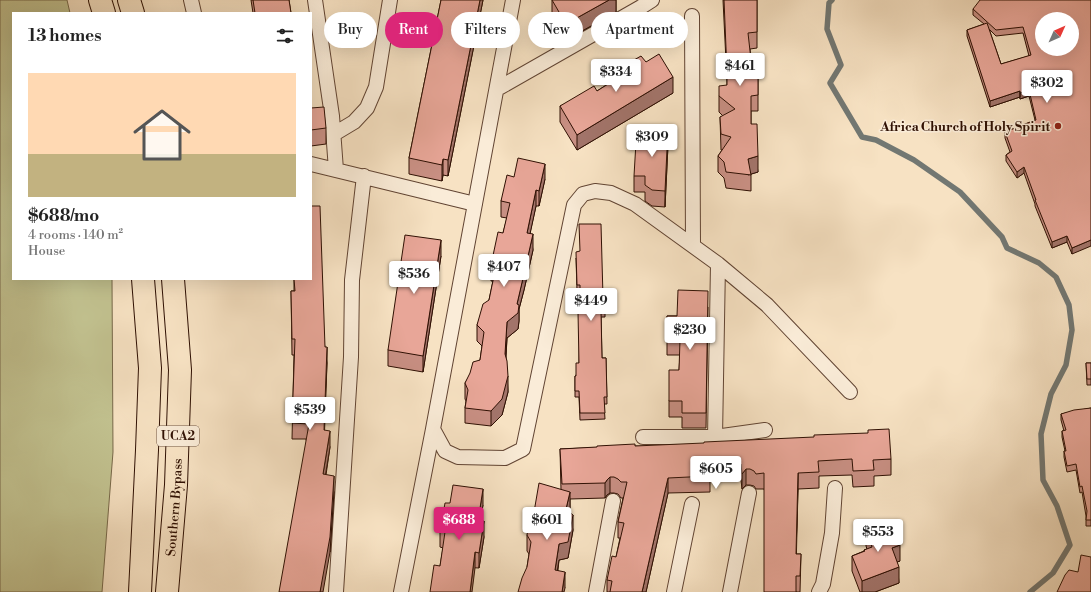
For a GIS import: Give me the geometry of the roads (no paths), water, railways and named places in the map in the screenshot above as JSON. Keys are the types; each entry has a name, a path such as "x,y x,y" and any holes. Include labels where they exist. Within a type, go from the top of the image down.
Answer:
{"highway":[{"path":"100,0 104,12"},
{"path":"129,0 133,12"},
{"name":"Southern Bypass","path":"140,592 150,368 143,280"},
{"name":"Southern Bypass","path":"167,592 176,485 180,370 173,280"}],"street":[{"path":"191,0 194,12"},
{"path":"315,0 334,134 336,170"},
{"path":"334,134 354,122 367,108 376,87 390,0"},
{"path":"401,592 513,0"},
{"path":"497,89 645,2"},
{"path":"692,16 693,246"},
{"path":"312,164 475,204"},
{"path":"336,592 351,357 352,280 364,176"},
{"path":"432,429 445,451 458,457 505,458 523,449 574,205 583,194 595,191 611,193 634,204 718,264 767,305 850,392"},
{"path":"715,437 718,264"},
{"path":"643,437 715,437 765,430"},
{"path":"819,592 822,584 832,533 835,488"},
{"path":"730,592 749,493"},
{"path":"596,592 613,501"},
{"path":"674,592 692,504"}],"waterway":[{"path":"832,0 829,3 827,29 841,65 830,83 862,137 876,140 914,160 960,192 1002,237 1007,248 1039,263 1056,277 1069,305 1072,330 1066,365 1051,394 1041,434 1043,480 1057,506 1070,545 1053,573 1030,592"}],"place":[{"name":"Africa Church of Holy Spirit","path":"1058,126"}]}
